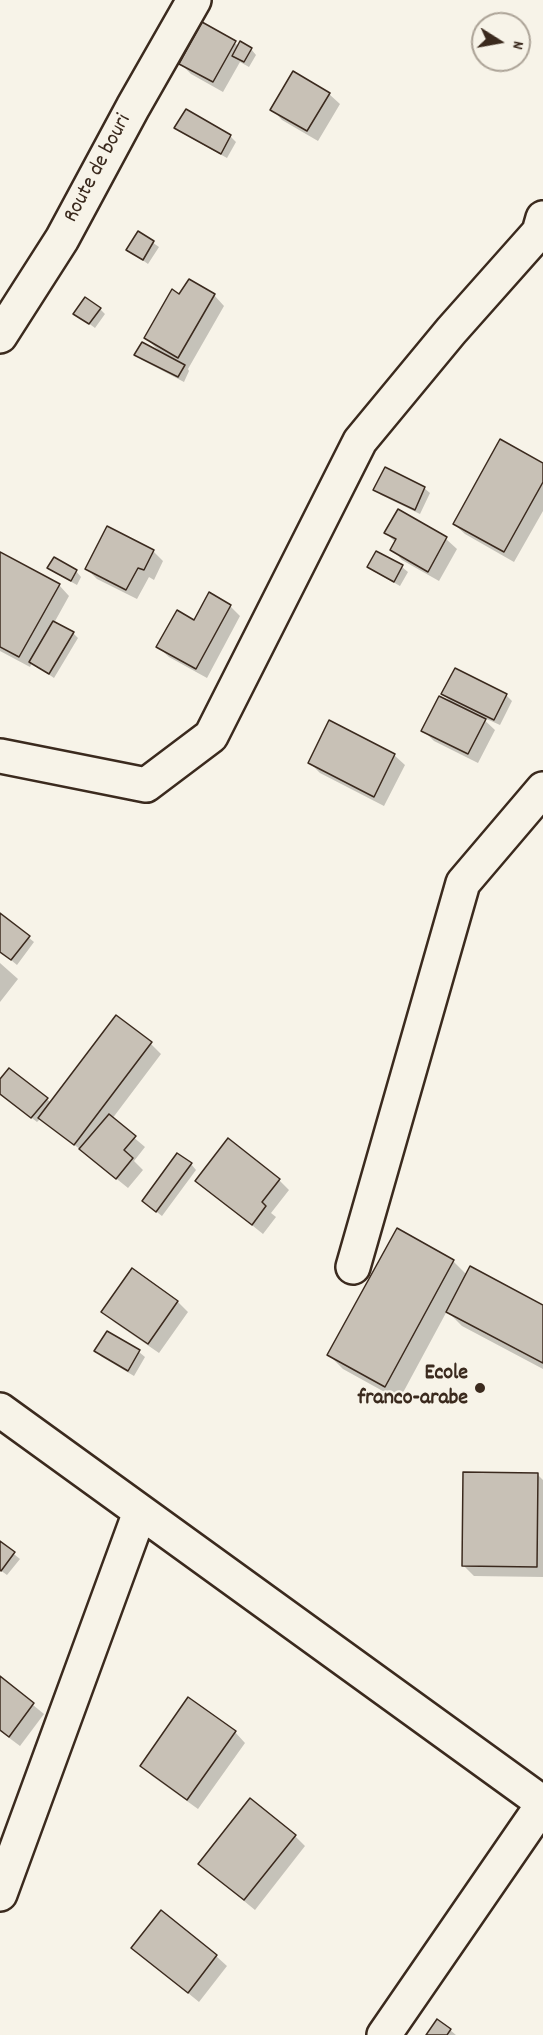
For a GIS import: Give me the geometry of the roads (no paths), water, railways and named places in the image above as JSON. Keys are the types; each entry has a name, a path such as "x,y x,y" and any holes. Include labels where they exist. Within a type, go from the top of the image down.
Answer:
{"street":[{"name":"Route de bouri","path":"0,336 62,239 194,0"},
{"path":"0,756 146,785 211,736 360,441 451,331 538,232 543,218"},
{"path":"353,1267 463,883 543,789"},
{"path":"0,1410 543,1804 384,2035"},
{"path":"1,1886 140,1512"}],"place":[{"name":"Ecole franco-arabe","path":"480,1388"}]}
